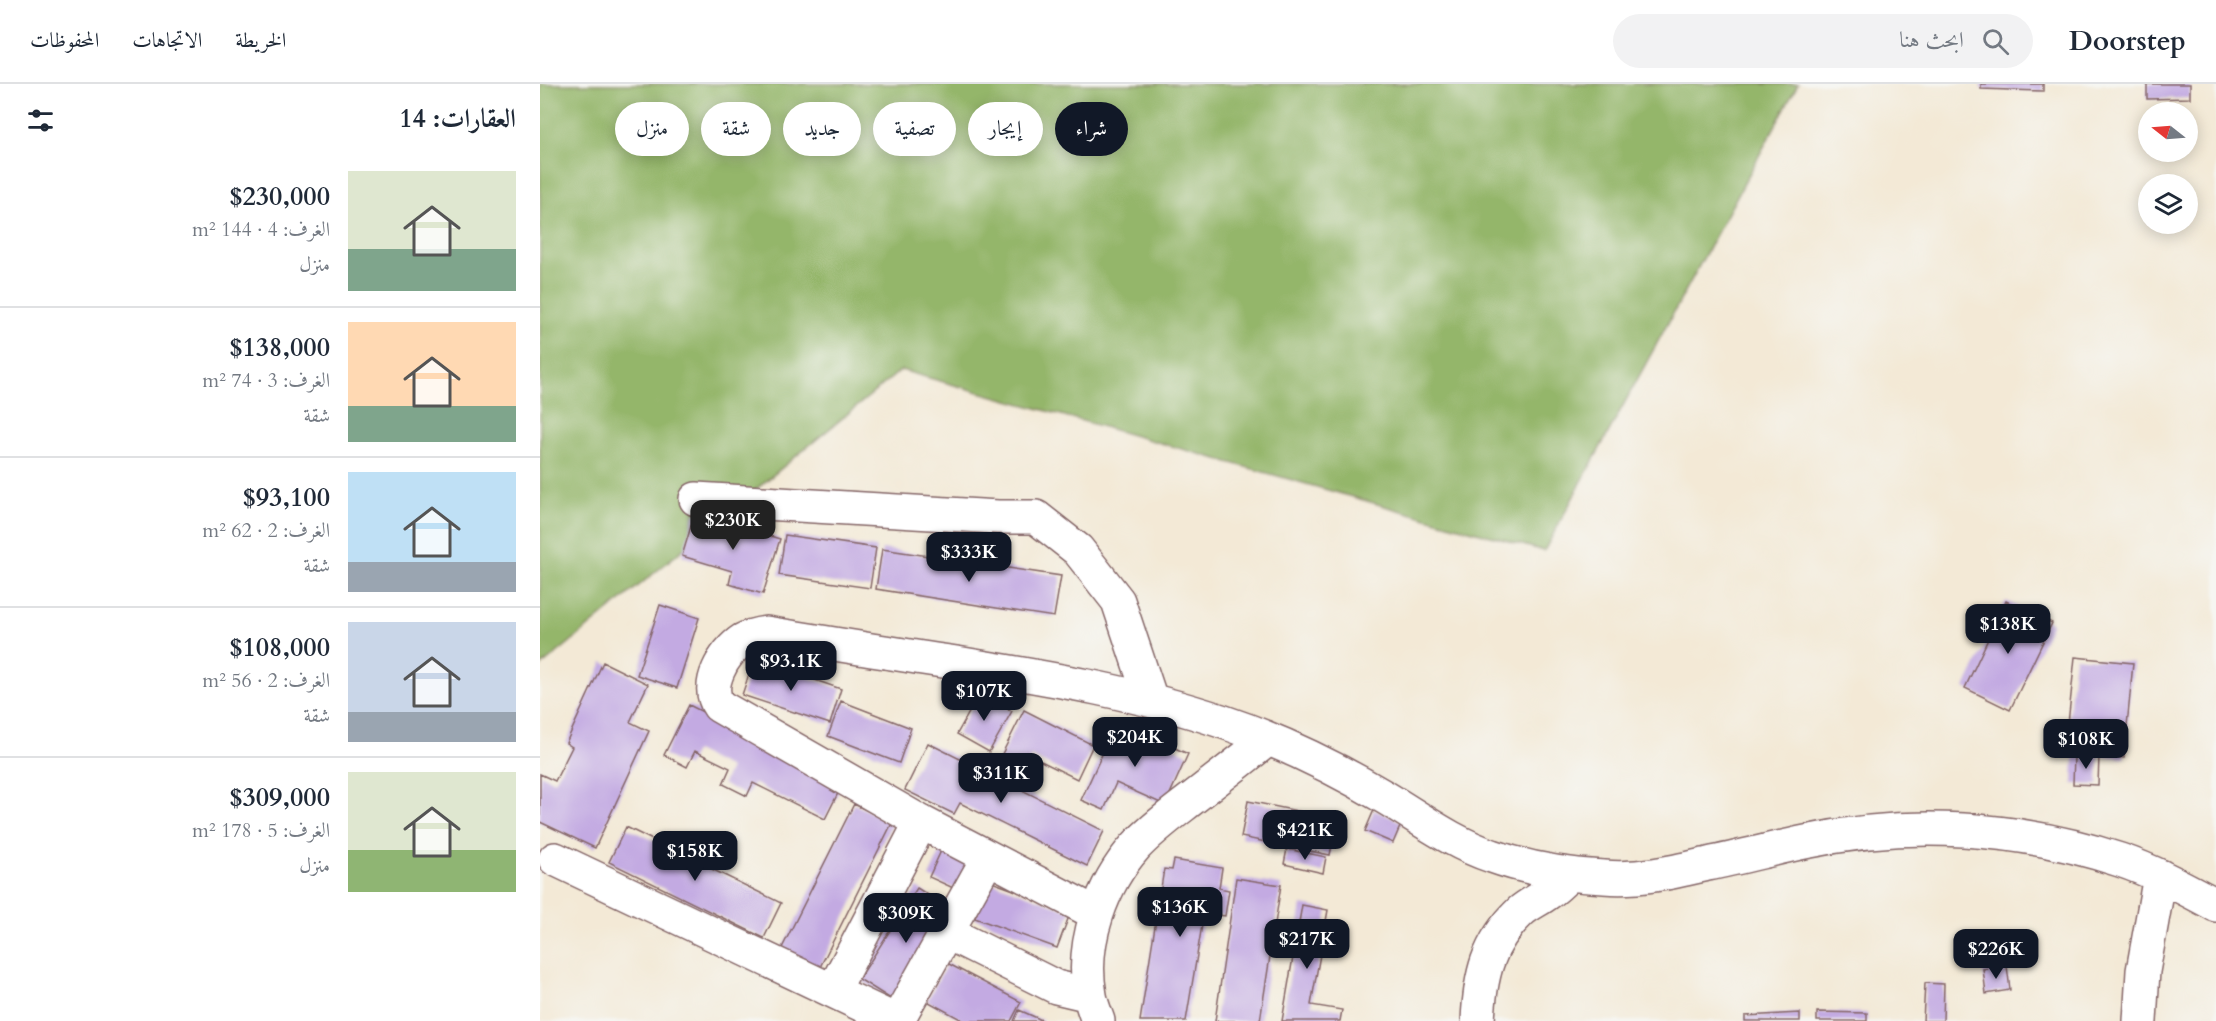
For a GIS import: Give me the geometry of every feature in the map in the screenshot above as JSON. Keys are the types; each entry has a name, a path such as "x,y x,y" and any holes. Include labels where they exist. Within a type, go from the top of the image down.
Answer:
{"street":[{"path":"696,499 998,517 1036,517 1078,549 1118,601 1151,700"},
{"path":"1097,914 921,822 719,706 715,701 713,688 729,652 745,639 766,633 1074,682 1151,700 1223,722 1268,739 1346,776 1453,840 1510,861 1569,874 1610,878 1650,877 1829,837 1871,831 1913,829 1998,832 2039,839 2121,860 2160,876 2216,905"},
{"path":"1094,1008 1088,968 1091,941 1097,914 1106,890 1120,867 1136,846 1155,828 1268,739"},
{"path":"832,991 921,822"},
{"path":"555,858 897,1021 988,858"},
{"path":"1478,1021 1479,994 1494,942 1521,911 1548,893 1569,874"},
{"path":"2140,1021 2143,970 2160,876"},
{"path":"946,932 1094,1008"}],"green space":[{"path":"540,84 1798,84 1544,551 901,370 540,667"}],"building":[{"path":"1981,84 2043,84 2043,91 1981,89"},
{"path":"2147,84 2190,84 2190,98 2147,99"},
{"path":"695,513 780,539 763,594 729,584 732,571 682,556"},
{"path":"785,535 876,548 870,588 779,575"},
{"path":"882,549 1061,576 1054,617 876,589"},
{"path":"2006,601 2052,623 2010,710 1965,688"},
{"path":"660,605 699,618 677,688 637,675"},
{"path":"2075,657 2133,663 2124,758 2065,752"},
{"path":"754,659 841,689 830,724 742,695"},
{"path":"603,662 648,684 630,722 649,731 595,848 540,822 540,774 555,781 572,747 566,743"},
{"path":"980,693 1012,711 989,752 957,734"},
{"path":"841,701 911,728 899,763 828,736"},
{"path":"689,705 843,783 825,819 753,783 747,796 723,784 730,768 695,751 687,767 664,755"},
{"path":"1024,710 1093,745 1077,779 1031,756 1023,772 999,760"},
{"path":"1117,722 1188,754 1165,805 1116,783 1104,810 1081,800"},
{"path":"928,743 1104,831 1087,866 960,803 954,814 905,790"},
{"path":"2074,756 2099,756 2098,785 2073,784"},
{"path":"1248,801 1337,819 1330,855 1241,837"},
{"path":"854,804 892,823 819,969 781,950"},
{"path":"1374,810 1402,822 1393,843 1365,831"},
{"path":"626,827 781,903 764,938 609,862"},
{"path":"946,840 979,855 962,892 929,877"},
{"path":"1287,849 1326,857 1323,873 1284,864"},
{"path":"1174,860 1222,868 1219,888 1229,890 1225,916 1204,913 1186,1021 1140,1021 1164,869 1172,870"},
{"path":"1236,878 1281,885 1260,1021 1215,1021"},
{"path":"989,881 1071,911 1057,948 975,918"},
{"path":"917,888 952,910 894,1001 859,979"},
{"path":"1302,905 1328,910 1311,1005 1342,1010 1340,1021 1282,1021"},
{"path":"947,963 1021,1002 1011,1021 964,1021 927,1001"},
{"path":"2007,966 2010,990 1986,994 1983,969"},
{"path":"1925,983 1944,984 1943,1021 1923,1021"},
{"path":"1019,1010 1044,1021 1014,1021"},
{"path":"1817,1012 1867,1013 1867,1021 1817,1021"},
{"path":"1800,1013 1800,1021 1745,1021 1745,1016"}]}
